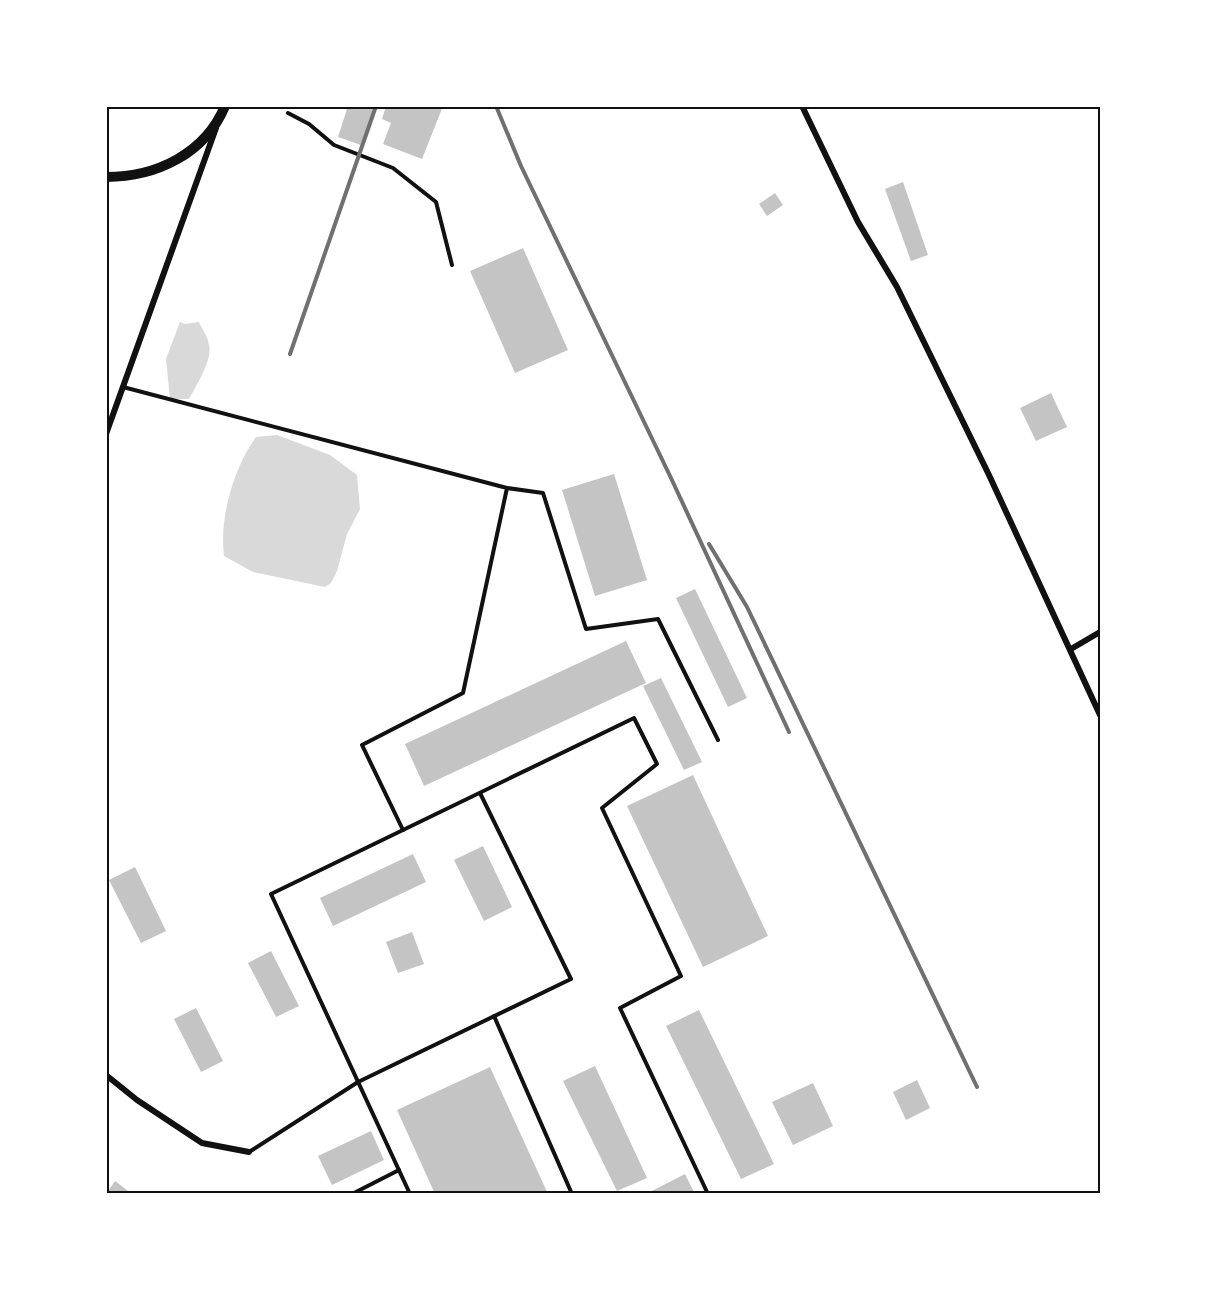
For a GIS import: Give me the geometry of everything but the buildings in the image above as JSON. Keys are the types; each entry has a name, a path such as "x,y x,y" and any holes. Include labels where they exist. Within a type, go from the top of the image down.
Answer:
{"main road":[{"path":"106,177 125,177 168,164 205,139 225,106"}],"street":[{"path":"802,106 858,222 907,308 989,475 1101,715"},
{"path":"106,434 174,250 219,119"},
{"path":"1071,649 1101,632"},
{"path":"106,1075 137,1100 202,1143 249,1152"}],"lane":[{"path":"288,113 309,124 334,145 393,168 436,202 452,265"},
{"path":"122,387 507,488 543,493 586,629 658,619 718,740"},
{"path":"403,830 362,745 463,693 507,488"},
{"path":"410,1194 271,894 634,718 657,764 602,808 681,976 620,1008 708,1194"},
{"path":"249,1152 358,1082 571,979 480,793"},
{"path":"494,1016 572,1194"},
{"path":"352,1194 399,1170"}],"shaded area":[{"path":"180,322 185,324 199,322 210,351 203,372 189,399 170,399 166,359"},
{"path":"277,435 330,455 357,475 360,509 347,534 337,571 331,583 325,587 253,572 224,556 226,510 241,463 256,437"}],"railway":[{"path":"290,354 376,106"},
{"path":"496,106 521,166 671,478 789,732"},
{"path":"709,544 747,607 977,1087"}]}
